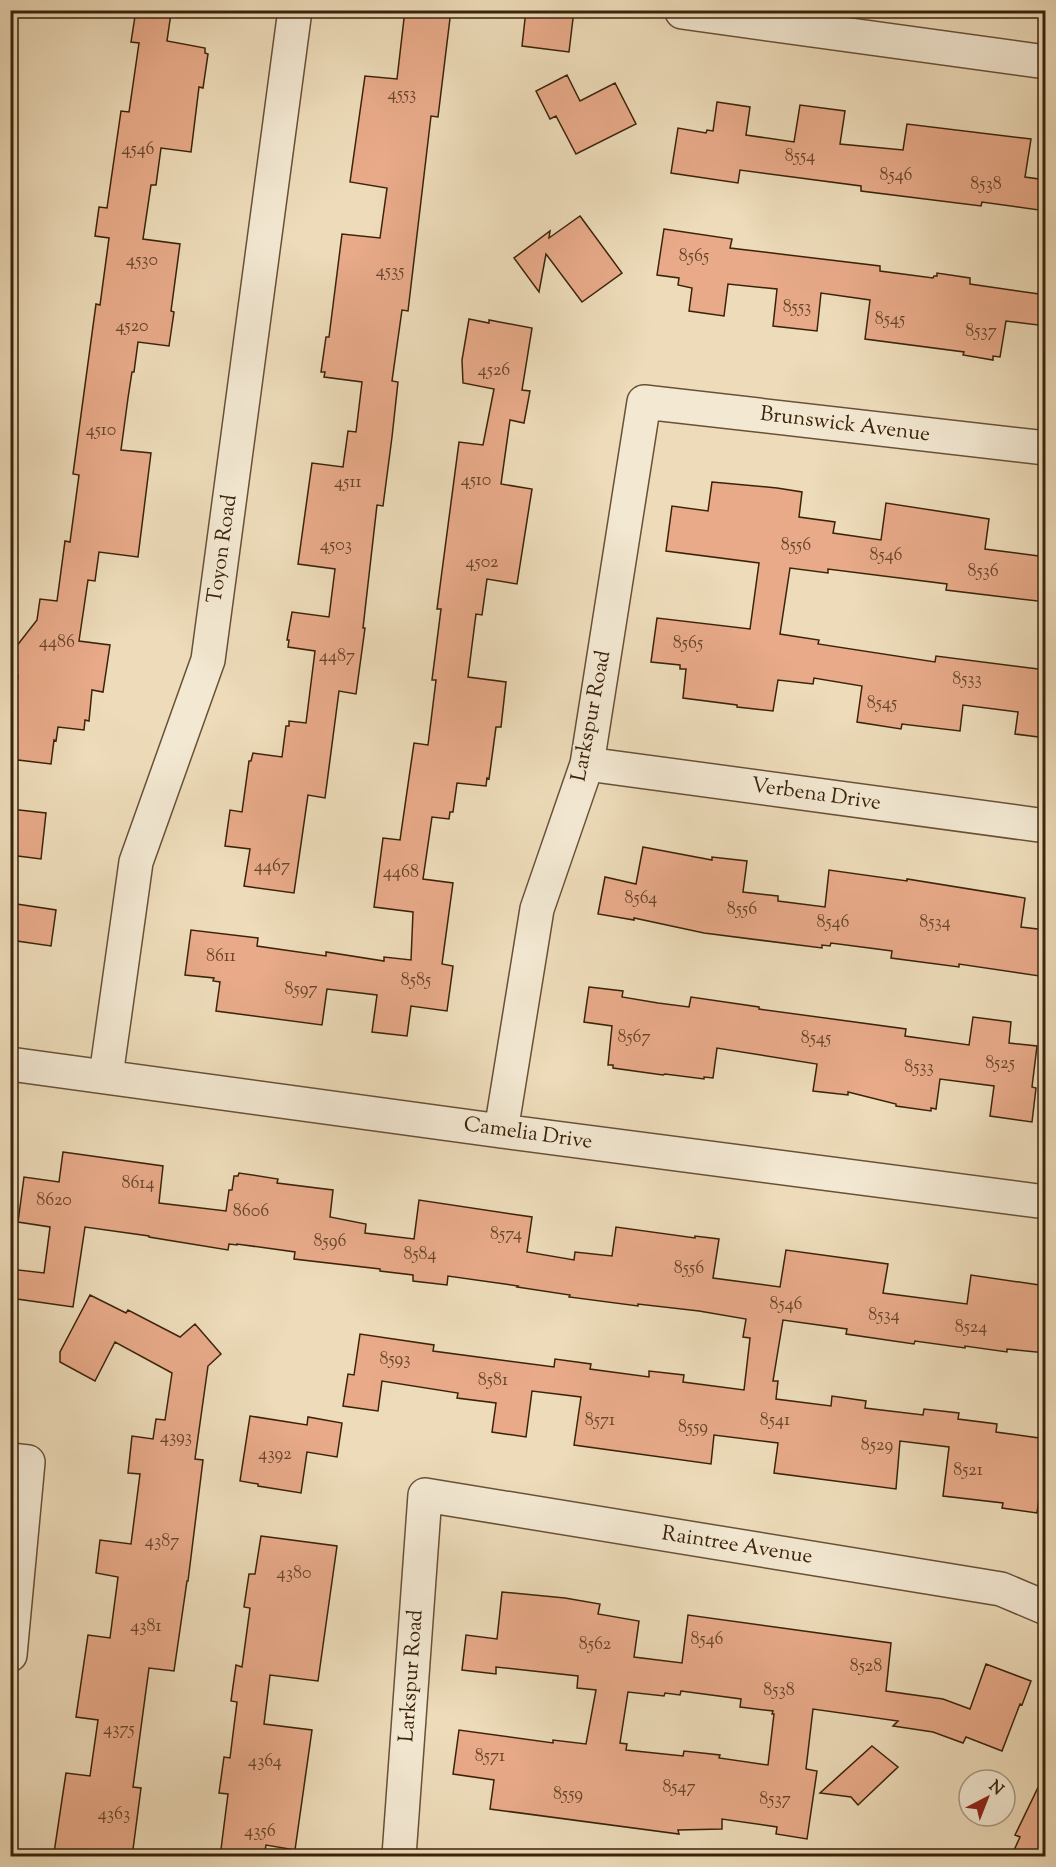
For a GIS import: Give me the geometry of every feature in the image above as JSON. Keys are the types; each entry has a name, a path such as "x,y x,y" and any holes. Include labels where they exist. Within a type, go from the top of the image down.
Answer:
{"street":[{"name":"Toyon Road","path":"106,1076 136,862 208,660 295,10"},
{"path":"682,11 1046,62"},
{"name":"Brunswick Avenue","path":"644,402 1046,448"},
{"name":"Larkspur Road","path":"501,1131 537,909 588,764 644,402"},
{"name":"Verbena Drive","path":"588,764 1046,826"},
{"name":"Camelia Drive","path":"10,1064 1046,1202"},
{"path":"10,1654 19,1461"},
{"name":"Larkspur Road","path":"399,1857 425,1495"},
{"name":"Raintree Avenue","path":"425,1495 1001,1589 1046,1608"}],"building":[{"path":"136,10 171,13 167,41 205,48 205,53 208,54 203,88 199,87 191,152 161,148 156,185 151,185 143,239 180,244 169,346 138,342 121,450 151,453 138,557 99,552 95,581 88,580 79,641 110,645 103,692 92,690 89,721 85,720 84,730 58,727 51,764 10,759 10,730 18,676 10,675 12,652 37,620 40,599 57,601 65,541 70,542 79,475 73,474 96,304 100,305 109,238 95,236 99,207 107,208 121,111 129,112 139,43 131,42"},
{"path":"405,10 451,10 438,117 431,116 408,311 402,310 392,381 398,382 392,437 383,506 377,505 356,694 339,691 325,798 308,795 294,893 244,886 250,849 225,846 230,810 242,812 249,761 253,753 282,757 286,726 289,726 289,721 306,723 315,651 288,647 292,612 329,617 335,569 298,564 312,463 343,467 348,431 356,432 362,382 324,377 325,372 321,372 326,337 329,337 342,234 380,238 387,188 350,182 365,76 397,79"},
{"path":"526,10 574,10 569,52 522,46"},
{"path":"567,75 580,101 615,83 636,124 576,154 556,116 550,119 536,91"},
{"path":"717,102 750,107 746,135 794,142 800,105 845,111 840,144 903,150 907,124 1031,139 1025,177 1046,180 1046,211 982,202 981,206 861,191 861,186 740,170 738,183 671,173 678,128 706,133 707,130 713,131"},
{"path":"580,216 622,273 582,302 546,254 539,292 514,258 550,231 549,238"},
{"path":"664,229 732,239 730,248 880,266 880,271 933,278 937,276 937,273 970,278 970,284 1046,295 1046,326 1006,321 1000,357 993,356 993,360 963,355 964,352 865,339 870,300 821,293 817,331 773,326 777,289 728,284 724,316 689,311 692,288 678,285 679,278 657,275"},
{"path":"469,319 489,323 489,320 532,328 522,390 530,391 524,423 510,420 501,484 532,489 517,584 487,579 482,615 476,614 468,677 506,682 501,727 496,727 489,779 487,778 486,786 457,783 453,812 450,812 449,819 432,817 423,879 453,883 442,964 453,966 447,1011 411,1006 407,1036 372,1032 377,995 327,989 322,1025 216,1011 220,982 213,981 214,978 185,975 191,930 258,938 257,946 326,956 326,952 384,961 384,957 411,960 413,912 374,907 383,838 400,840 414,743 428,745 436,680 432,680 441,609 437,609 459,442 483,445 494,389 463,383 462,360"},
{"path":"712,482 802,492 799,517 835,522 833,533 881,540 886,503 989,519 985,549 1046,557 1046,602 946,590 947,584 828,569 828,573 790,568 780,634 819,640 818,644 935,662 936,656 1046,670 1046,738 1015,734 1018,712 963,705 960,731 902,724 901,729 857,722 862,686 814,678 813,684 778,680 773,711 683,698 686,669 680,669 680,665 651,662 657,618 750,629 759,563 666,551 672,506 708,511"},
{"path":"10,809 46,813 41,859 10,855"},
{"path":"643,847 712,860 712,857 747,861 743,892 778,896 778,901 825,907 829,870 907,881 907,879 1025,898 1021,927 1046,930 1046,977 959,964 959,967 891,958 892,951 831,943 830,946 822,945 822,948 704,933 634,918 634,920 598,914 605,877 636,884"},
{"path":"10,903 56,910 51,946 10,940"},
{"path":"589,987 623,991 622,997 658,1003 689,1007 691,997 759,1007 759,1009 906,1029 905,1036 969,1045 973,1017 1011,1022 1009,1043 1037,1046 1032,1087 1036,1088 1032,1122 990,1116 994,1086 940,1079 936,1109 931,1108 931,1111 896,1106 896,1104 848,1092 848,1095 813,1091 817,1064 717,1048 713,1078 663,1075 613,1068 613,1065 608,1065 612,1026 584,1022"},
{"path":"63,1152 163,1166 159,1203 226,1211 229,1190 232,1190 234,1176 238,1176 239,1173 278,1179 277,1183 333,1190 330,1217 366,1224 365,1233 414,1239 419,1200 532,1217 527,1252 574,1260 575,1252 612,1256 616,1227 719,1239 713,1278 780,1287 786,1250 888,1264 883,1293 967,1304 971,1275 1046,1286 1046,1353 1007,1349 1007,1352 915,1341 914,1344 846,1334 847,1329 783,1320 773,1381 778,1381 776,1399 831,1406 832,1396 866,1401 865,1408 923,1415 924,1409 959,1413 958,1419 997,1424 996,1432 1046,1439 1046,1484 1041,1484 1037,1513 1002,1508 1003,1503 943,1496 949,1447 900,1441 896,1489 774,1473 778,1443 714,1435 711,1464 574,1445 581,1397 532,1391 526,1437 492,1432 496,1403 457,1398 458,1393 382,1381 378,1411 343,1406 348,1374 354,1375 360,1334 434,1345 433,1351 554,1367 555,1359 591,1364 590,1369 649,1377 649,1371 684,1375 683,1382 744,1390 750,1338 743,1337 746,1319 699,1311 569,1297 570,1295 448,1276 447,1285 413,1281 413,1275 294,1259 295,1252 237,1244 229,1244 228,1250 85,1227 73,1307 10,1298 10,1269 44,1273 50,1227 18,1222 24,1177 59,1182"},
{"path":"90,1295 126,1313 128,1310 180,1337 195,1324 221,1354 208,1366 195,1459 203,1460 174,1671 149,1668 133,1787 141,1788 132,1857 79,1857 54,1853 66,1773 90,1776 98,1720 76,1717 88,1635 110,1638 118,1577 96,1573 100,1540 131,1544 140,1474 128,1473 132,1436 153,1439 156,1419 165,1420 172,1373 115,1342 95,1381 60,1362 60,1352"},
{"path":"250,1416 307,1425 308,1417 342,1423 337,1457 307,1452 301,1493 240,1481"},
{"path":"261,1536 337,1546 318,1681 270,1675 264,1724 312,1730 295,1850 266,1845 264,1857 220,1857 228,1794 219,1793 224,1757 230,1758 237,1702 231,1701 236,1665 242,1667 250,1608 244,1607 249,1574 255,1574"},
{"path":"502,1592 600,1604 598,1614 639,1621 634,1657 682,1663 688,1615 891,1643 886,1691 943,1699 970,1709 986,1664 1031,1681 1002,1751 966,1737 963,1743 933,1732 893,1726 898,1721 813,1709 806,1769 817,1771 807,1839 776,1834 777,1827 722,1819 722,1829 678,1830 679,1834 490,1809 494,1780 453,1774 459,1730 553,1743 553,1740 586,1744 596,1690 577,1688 578,1676 496,1667 496,1674 462,1670 466,1635 497,1639","holes":["681,1691 741,1699 740,1707 773,1711 768,1765 719,1758 720,1755 684,1751 683,1756 626,1750 627,1744 620,1743 628,1692 664,1696 665,1693 680,1695"]},
{"path":"872,1746 898,1767 858,1805 851,1797 820,1793"},
{"path":"1046,1771 1046,1857 1011,1857 1020,1837 1015,1835"}]}
